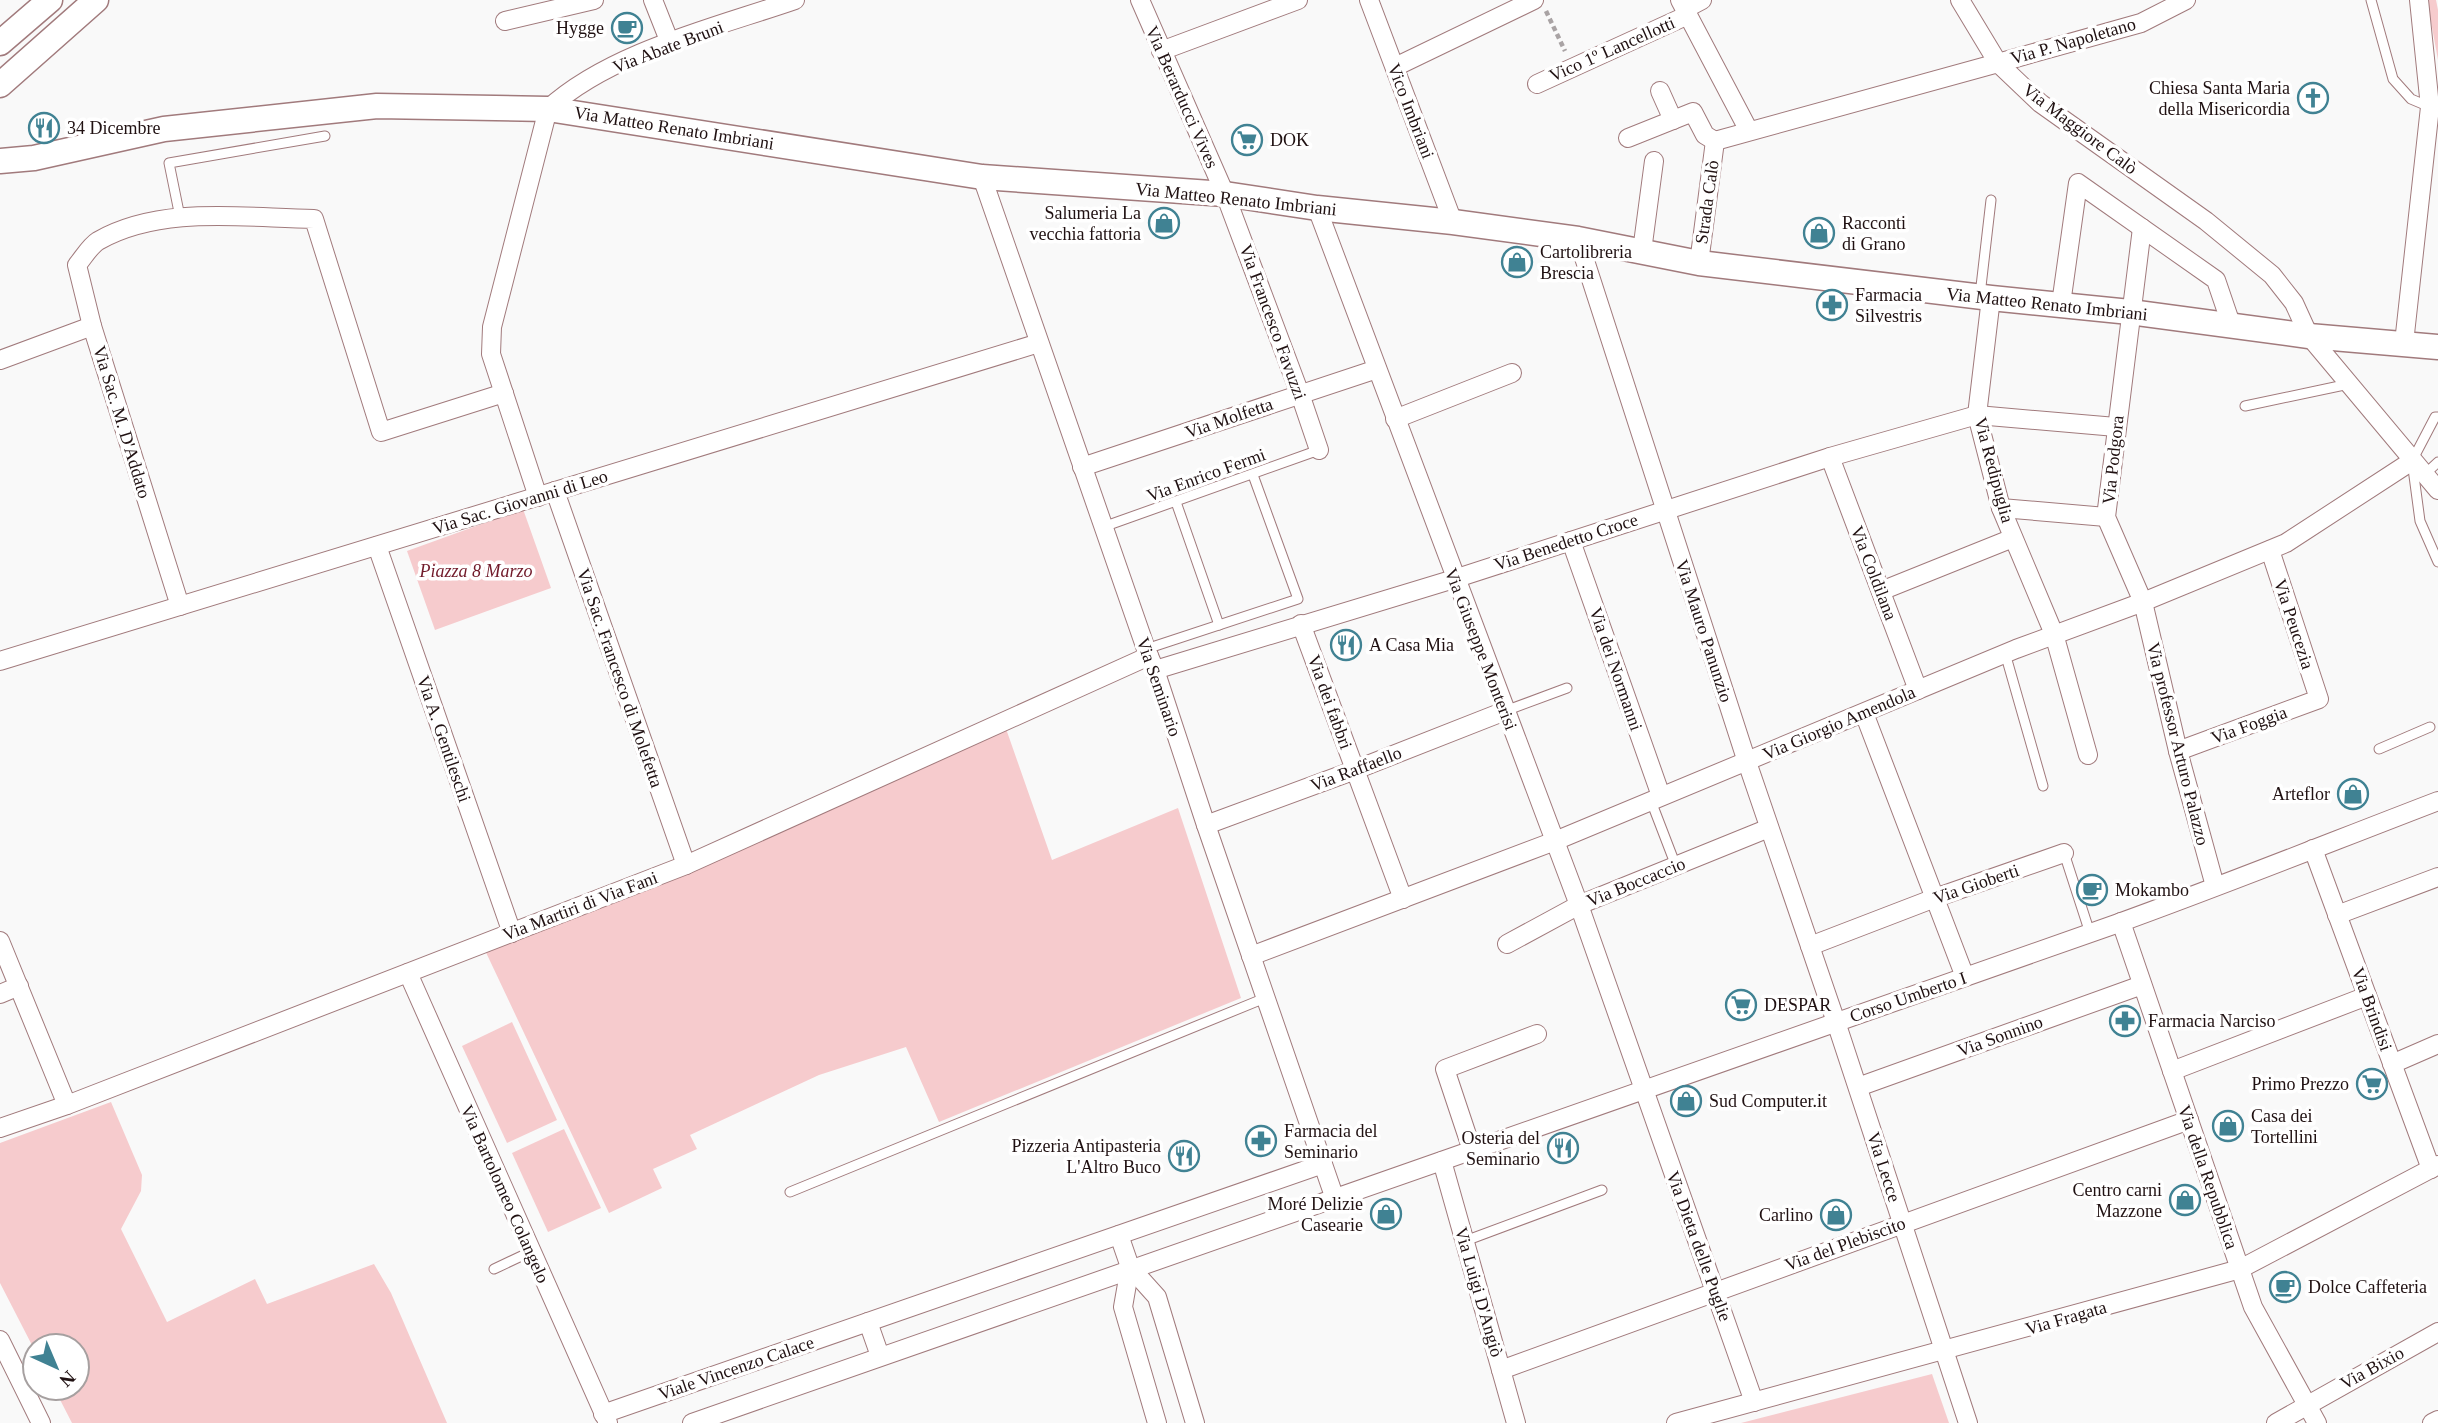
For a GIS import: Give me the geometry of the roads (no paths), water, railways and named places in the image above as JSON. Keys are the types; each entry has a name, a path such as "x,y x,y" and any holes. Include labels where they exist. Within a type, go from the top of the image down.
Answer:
{"street":[{"path":"0,43 50,0"},
{"path":"0,85 96,0"},
{"path":"505,21 594,0"},
{"path":"653,0 670,43"},
{"name":"Via Abate Bruni","path":"548,109 566,92 650,50 795,0"},
{"name":"Via Berarducci Vives","path":"1140,0 1225,194"},
{"path":"1161,51 1298,0"},
{"name":"Vico Imbriani","path":"1369,0 1453,222"},
{"path":"1395,67 1534,0"},
{"name":"Vico 1º Lancellotti","path":"1537,83 1702,0"},
{"name":"Via Maggiore Calò","path":"1960,0 1998,63 2040,103 2206,221 2272,275 2294,303 2309,336 2438,491"},
{"name":"Via P. Napoletano","path":"1998,63 2141,23 2186,0"},
{"path":"2404,343 2428,126 2434,105 2419,0"},
{"path":"1684,8 1749,131"},
{"path":"1628,138 1693,112 1705,135 1716,141 1998,63"},
{"path":"1660,92 1673,120"},
{"name":"Via Matteo Renato Imbriani","path":"34,158 164,129 377,106 548,109 982,177 1225,194 1317,208 1453,222 1578,239 1699,263 2130,312 2309,336 2438,347"},
{"name":"Via Sac. Francesco di Molefetta","path":"548,109 492,327 491,354 686,865"},
{"name":"Strada Calò","path":"1699,263 1716,141"},
{"path":"0,160 34,158"},
{"path":"0,174 34,158"},
{"path":"1643,251 1654,161"},
{"name":"Via Seminario","path":"982,177 1335,1199"},
{"path":"2060,304 2078,183 2216,280 2232,327"},
{"name":"Via Francesco Favuzzi","path":"1225,194 1319,450"},
{"name":"Via Giuseppe Monterisi","path":"1317,208 1454,579 1579,905 1644,1090"},
{"path":"180,217 314,219 381,432 504,393"},
{"name":"Via Sac. M. D'Addato","path":"180,217 150,220 96,242 77,265 92,326 180,606"},
{"name":"Via Podgora","path":"2142,228 2106,517 2143,601"},
{"name":"Via Mauro Panunzio","path":"1578,239 1746,762 1836,1022"},
{"name":"Via Redipuglia","path":"1985,297 1977,415 2001,508 2054,634 2088,755"},
{"path":"0,360 92,326"},
{"name":"Via Sac. Giovanni di Leo","path":"0,661 1039,343"},
{"name":"Via Molfetta","path":"1082,467 1377,369"},
{"path":"1395,419 1512,373"},
{"path":"1977,415 2116,427"},
{"name":"Via Benedetto Croce","path":"1150,658 1301,624 1454,579 1830,457 1977,415"},
{"name":"Via Coldilana","path":"1830,457 1919,690"},
{"name":"Via Giorgio Amendola","path":"1251,956 1555,841 2006,653 2286,544 2412,461"},
{"path":"2001,508 2106,517"},
{"path":"1881,591 2013,538"},
{"name":"Via dei Normanni","path":"1571,541 1656,799"},
{"name":"Via A. Gentileschi","path":"377,546 512,933"},
{"name":"Via Peucezia","path":"2270,550 2319,699"},
{"name":"Via professor Arturo Palazzo","path":"2143,601 2178,751 2214,886"},
{"name":"Via dei fabbri","path":"1301,624 1403,899"},
{"name":"Via Martiri di Via Fani","path":"0,1128 67,1105 686,865 1150,658"},
{"name":"Via Foggia","path":"2178,751 2319,699"},
{"name":"Via Raffaello","path":"1206,825 1505,711"},
{"path":"1864,713 1965,977"},
{"name":"Corso Umberto I","path":"1335,1199 2121,922 2438,801"},
{"name":"Via Boccaccio","path":"1507,944 1579,905 1769,828"},
{"name":"Via Brindisi","path":"2313,849 2392,1064 2434,1167"},
{"name":"Via Gioberti","path":"1810,946 2064,853"},
{"path":"2337,915 2438,877"},
{"name":"Via della Repubblica","path":"2121,922 2253,1307 2317,1423"},
{"path":"0,941 67,1105"},
{"name":"Via Bartolomeo Colangelo","path":"408,973 606,1418"},
{"name":"Via Sonnino","path":"1857,1087 2142,985"},
{"path":"0,994 19,986"},
{"path":"2172,1071 2367,996"},
{"name":"Via Lecce","path":"1836,1022 1968,1423"},
{"path":"1472,1150 1445,1069 1537,1034"},
{"path":"2392,1064 2438,1044"},
{"name":"Via Dieta delle Puglie","path":"1644,1090 1754,1402"},
{"name":"Via del Plebiscito","path":"1501,1370 2189,1120"},
{"name":"Via Luigi D'Angiò","path":"1443,1161 1516,1423"},
{"name":"Viale Vincenzo Calace","path":"606,1418 868,1322 1323,1164"},
{"name":"Via Fragata","path":"1676,1423 2240,1269 2434,1167"},
{"name":"Viale Vincenzo Calace","path":"692,1423 1130,1267 1335,1199"},
{"path":"1119,1235 1130,1267 1157,1297 1195,1423"},
{"path":"1130,1267 1123,1307 1157,1423"},
{"path":"868,1322 880,1356"},
{"name":"Via Bixio","path":"2276,1423 2438,1332"},
{"path":"0,1340 41,1423"},
{"path":"2432,1423 2438,1420"}],"lane":[{"path":"2371,0 2393,79 2411,99 2434,105"},
{"path":"180,217 169,163 325,136"},
{"path":"1985,297 1991,200"},
{"path":"2245,406 2349,384"},
{"path":"2438,417 2435,417 2412,461 2420,521 2438,562"},
{"name":"Via Enrico Fermi","path":"1103,527 1319,450"},
{"path":"2424,475 2438,461"},
{"path":"1150,658 1219,625 1298,599 1253,475"},
{"path":"1176,502 1219,625"},
{"path":"2006,653 2043,786"},
{"path":"1505,711 1567,688"},
{"path":"2379,749 2430,727"},
{"path":"1656,799 1676,866"},
{"name":"Via Gioberti","path":"2064,853 2090,933"},
{"path":"790,1192 1265,998"},
{"path":"1465,1241 1602,1190"},
{"path":"494,1269 530,1252"}],"place":[{"name":"Hygge","path":"627,28"},
{"name":"Chiesa Santa Maria della Misericordia","path":"2313,98"},
{"name":"34 Dicembre","path":"44,128"},
{"name":"DOK","path":"1247,140"},
{"name":"Salumeria La vecchia fattoria","path":"1164,223"},
{"name":"Racconti di Grano","path":"1819,233"},
{"name":"Cartolibreria Brescia","path":"1517,262"},
{"name":"Farmacia Silvestris","path":"1832,305"},
{"name":"A Casa Mia","path":"1346,645"},
{"name":"Arteflor","path":"2353,794"},
{"name":"Mokambo","path":"2092,890"},
{"name":"DESPAR","path":"1741,1005"},
{"name":"Farmacia Narciso","path":"2125,1021"},
{"name":"Primo Prezzo","path":"2372,1084"},
{"name":"Sud Computer.it","path":"1686,1101"},
{"name":"Casa dei Tortellini","path":"2228,1126"},
{"name":"Farmacia del Seminario","path":"1261,1141"},
{"name":"Osteria del Seminario","path":"1563,1148"},
{"name":"Pizzeria Antipasteria L'Altro Buco","path":"1184,1156"},
{"name":"Centro carni Mazzone","path":"2185,1200"},
{"name":"Moré Delizie Casearie","path":"1386,1214"},
{"name":"Carlino","path":"1836,1215"},
{"name":"Dolce Caffeteria","path":"2285,1287"}],"park label":[{"name":"Piazza 8 Marzo","path":"476,571"}]}
